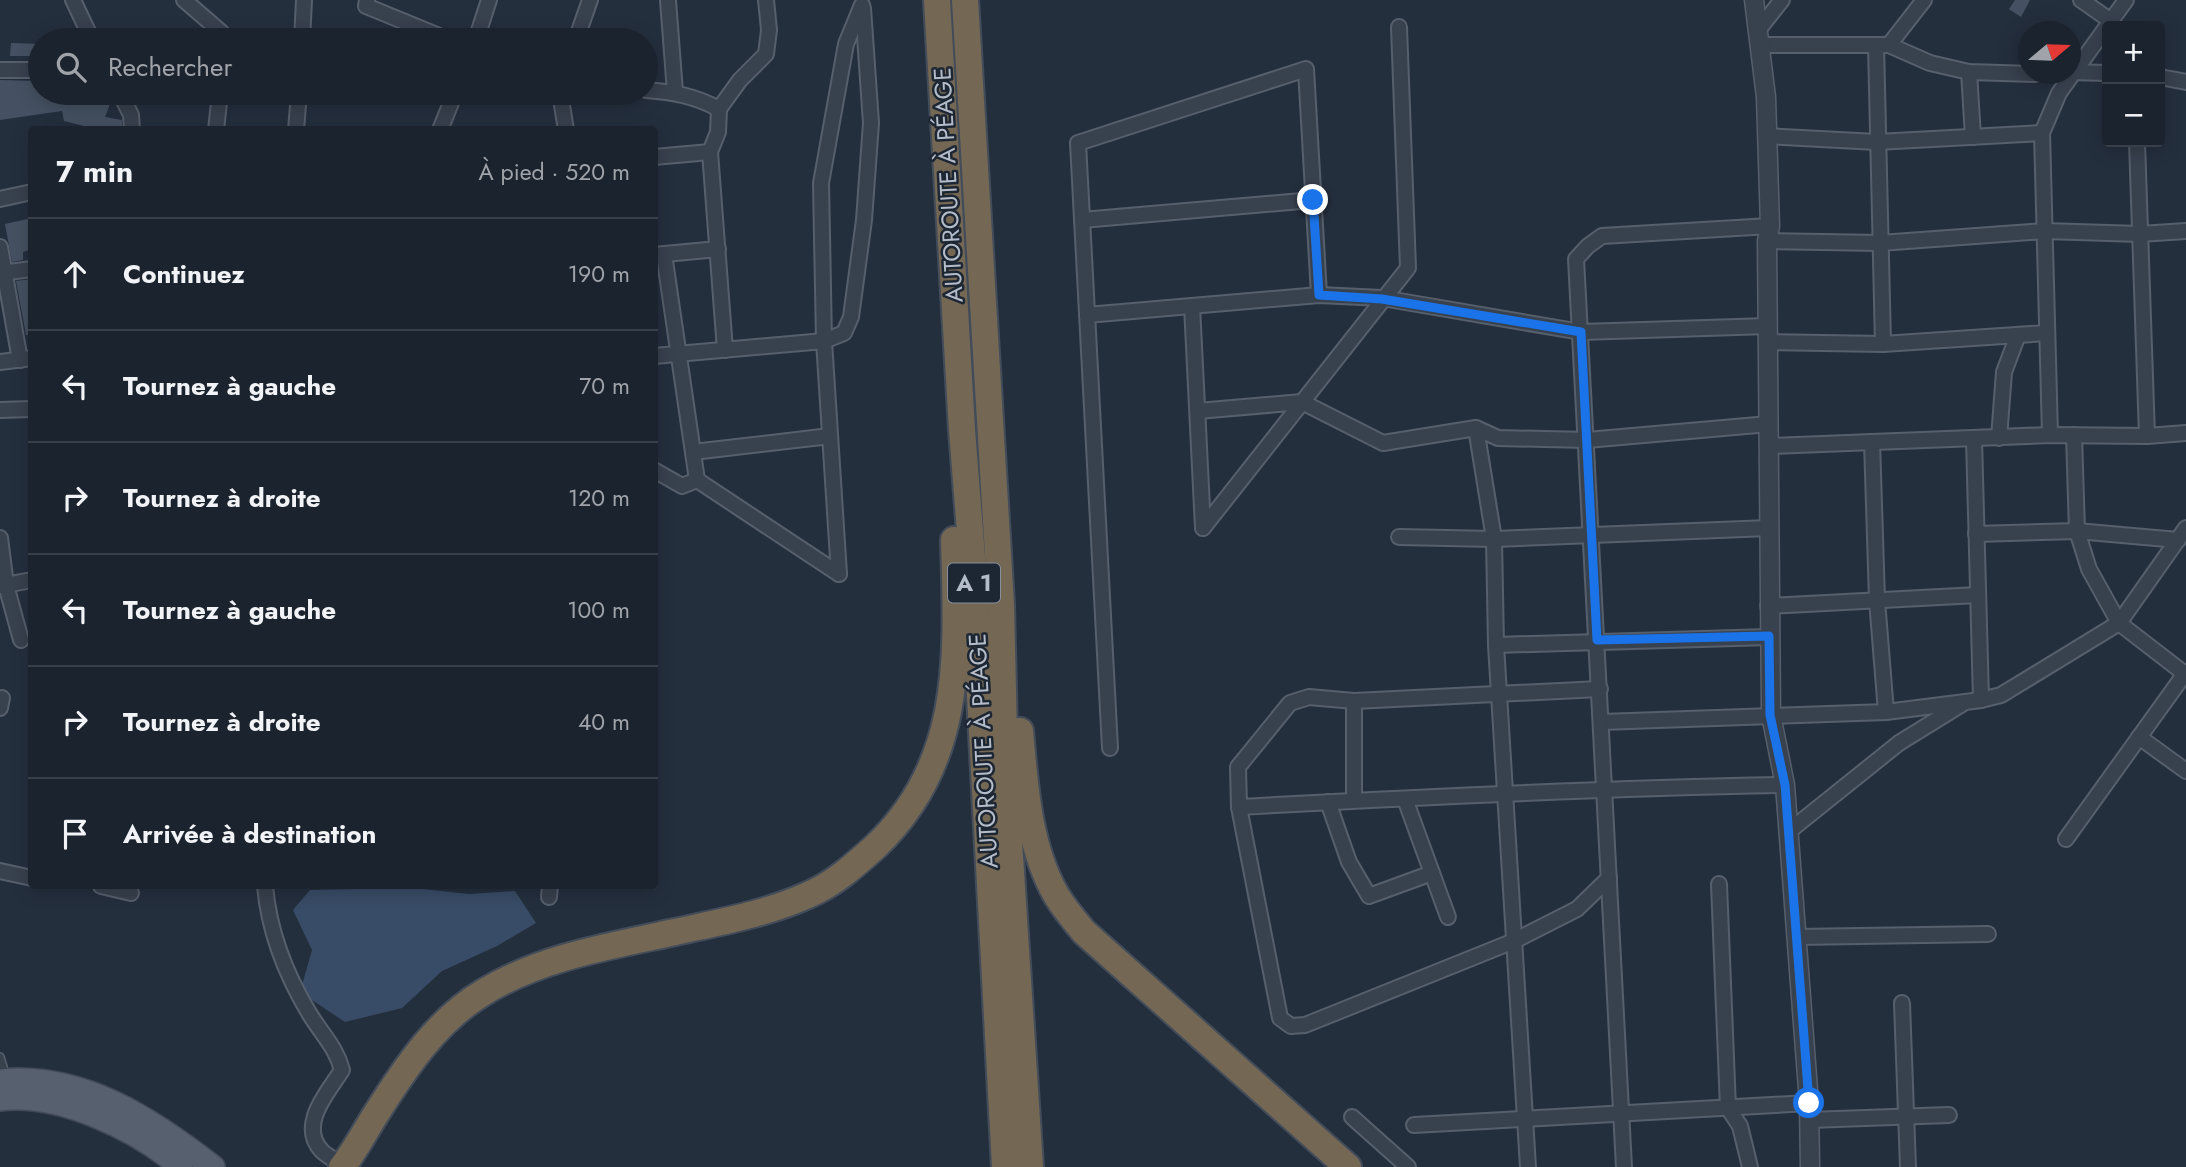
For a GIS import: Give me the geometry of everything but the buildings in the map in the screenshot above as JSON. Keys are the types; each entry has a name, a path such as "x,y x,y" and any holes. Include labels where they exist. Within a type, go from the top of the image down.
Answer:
{"highway":[{"name":"AUTOROUTE À PÉAGE","path":"937,0 962,430 974,582 1005,1167"},
{"name":"A 1","path":"965,0 1001,605 1005,779 1030,1167"},
{"path":"343,1166 388,1095 427,1041 468,1003 487,990 557,961 601,948 765,912 809,895 850,870 888,833 916,798 936,758 948,722 957,631 953,518 955,469 962,430"},
{"path":"1001,605 1016,682 1030,820 1045,871 1055,893 1084,932 1348,1167"}],"main road":[{"path":"2,1087 55,1082 104,1097 169,1133 213,1167"},
{"path":"2,1087 35,1100 91,1114 122,1129 181,1167"}],"street":[{"path":"74,0 87,28"},
{"path":"184,0 216,28"},
{"path":"303,28 304,0"},
{"path":"368,0 366,6 420,28"},
{"path":"480,28 489,0"},
{"path":"580,28 590,0"},
{"path":"668,0 675,92"},
{"path":"725,350 710,152 718,132 719,109 740,80 766,54 769,30 765,0"},
{"path":"1754,0 1766,97 1769,233 1770,715 1785,785 1809,1111 1810,1167"},
{"path":"1760,37 1782,0"},
{"path":"1883,344 1877,142 1883,45 1924,0"},
{"path":"2081,0 2110,20"},
{"path":"2081,61 2126,0"},
{"path":"658,356 824,341 844,332 851,317 864,220 871,123 862,2"},
{"path":"718,249 659,255 679,354 697,480 839,574 824,341 821,183 846,44 862,2"},
{"path":"1192,306 1203,528 1408,268 1399,27"},
{"path":"1760,37 1883,45 1930,63 1969,72 2018,73"},
{"path":"0,70 28,69"},
{"path":"1110,748 1078,143 1306,69 1319,295"},
{"path":"1969,72 1973,137"},
{"path":"2081,72 2102,74"},
{"path":"2165,78 2186,82"},
{"path":"2050,435 2042,133 2065,84"},
{"path":"658,91 700,99 719,109"},
{"path":"126,105 131,115 132,126"},
{"path":"216,126 219,105"},
{"path":"296,126 298,105"},
{"path":"442,126 450,105"},
{"path":"563,105 565,126"},
{"path":"1766,136 1877,142 2042,133"},
{"path":"2137,147 2147,436"},
{"path":"658,158 710,152"},
{"path":"0,199 28,193"},
{"path":"1082,220 1313,200"},
{"path":"1624,1167 1576,259 1602,236 1769,233 1880,243 2045,232 2140,234 2186,231"},
{"path":"0,247 3,272 26,358 0,362"},
{"path":"3,272 28,269"},
{"path":"1087,314 1319,295 1382,299 1581,332 1768,334 1883,344 2047,333"},
{"path":"1999,438 2004,372 2018,335"},
{"path":"1198,411 1303,402 1383,443 1476,428 1498,438 1587,440 1769,424"},
{"path":"0,410 28,410"},
{"path":"1476,428 1494,539 1496,645 1528,1167"},
{"path":"1769,446 2050,435 2147,436 2186,433"},
{"path":"693,452 830,436"},
{"path":"2066,839 2185,673 2119,624 2088,569 2077,530 2074,436"},
{"path":"1974,439 1981,700"},
{"path":"1872,442 1877,600 1886,712"},
{"path":"658,472 682,486 697,480"},
{"path":"1399,537 1494,539 1769,528"},
{"path":"1976,534 2077,530 2182,534"},
{"path":"1601,722 1886,712 2001,695 2119,624 2182,534"},
{"path":"0,538 3,585 20,640"},
{"path":"3,585 28,581"},
{"path":"1768,606 1978,595"},
{"path":"1496,645 1769,636"},
{"path":"1600,689 1354,701 1309,697 1290,703 1238,767 1239,807 1280,1018 1291,1027 1305,1025 1514,941 1577,909 1609,878"},
{"path":"1354,701 1354,800"},
{"path":"1788,832 1899,743 1965,701"},
{"path":"2140,737 2186,771"},
{"path":"1239,807 1605,788 1785,785"},
{"path":"1405,799 1448,917"},
{"path":"1328,802 1349,862 1369,897 1432,873"},
{"path":"0,871 28,877"},
{"path":"1719,884 1728,1108 1740,1126 1750,1167"},
{"path":"114,889 131,893"},
{"path":"265,889 268,915 282,960 307,1009 338,1055 342,1070 326,1093 314,1118 314,1138 321,1151 343,1166"},
{"path":"1796,937 1988,934"},
{"path":"1902,1003 1908,1167"},
{"path":"1414,1125 1728,1108 1906,1117 1949,1115"},
{"path":"1352,1117 1408,1167"}],"lane":[{"path":"0,1057 2,1087"}],"water":[{"path":"422,889 469,894 515,891 536,923 497,946 442,971 402,1008 345,1022 300,992 312,950 293,910 310,890"}],"route":[{"path":"1313,200 1319,295 1382,299 1581,332 1597,640 1769,636 1770,715 1785,785 1809,1103"}]}
